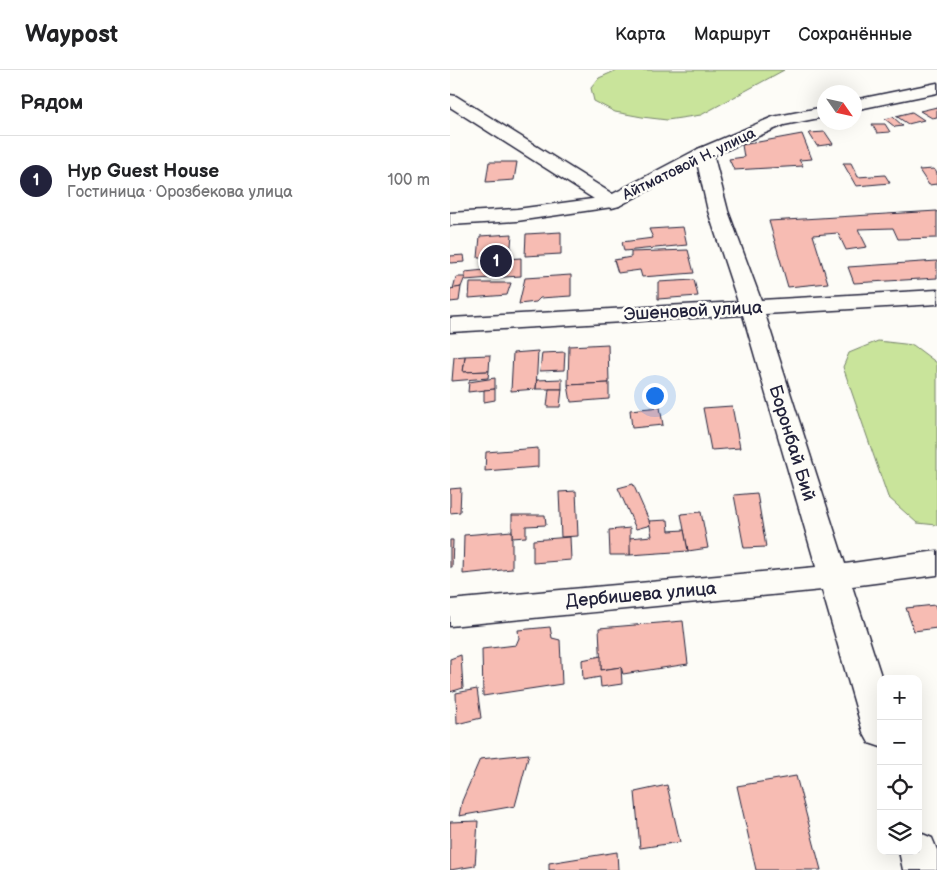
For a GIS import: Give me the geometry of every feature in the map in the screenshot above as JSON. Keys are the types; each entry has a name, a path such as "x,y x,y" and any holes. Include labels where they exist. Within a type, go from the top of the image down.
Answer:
{"street":[{"path":"862,103 937,88"},
{"path":"450,100 612,202"},
{"name":"Айтматовой Н. улица","path":"450,219 517,216 612,202 704,153 779,121 817,113"},
{"name":"Боронбай Бий","path":"704,153 718,211 752,308 877,720"},
{"name":"Эшеновой улица","path":"450,325 937,297"},
{"name":"Дербишева улица","path":"450,614 833,577 937,563"},
{"path":"919,855 924,870"}],"green space":[{"path":"617,70 784,70 701,115 667,120 615,112 594,101 591,88 599,78"},
{"path":"878,341 913,345 937,363 937,525 917,523 888,497 843,367 849,353"}],"building":[{"path":"937,107 937,117 932,118 920,111"},
{"path":"912,112 924,120 908,124 896,116"},
{"path":"893,117 903,126 895,127 885,119"},
{"path":"872,124 885,124 890,132 877,133"},
{"path":"825,132 833,144 817,146 809,133"},
{"path":"802,134 812,159 799,160 803,166 734,170 729,159 744,157 742,145"},
{"path":"489,162 517,162 514,180 486,182"},
{"path":"843,163 851,163 858,177 885,175 890,183 856,186"},
{"path":"934,169 937,173 937,184 929,185 919,170"},
{"path":"937,211 937,238 898,239 893,228 858,229 867,247 846,250 838,233 813,235 828,283 788,287 769,221"},
{"path":"683,227 687,245 624,251 622,242 653,238 649,229"},
{"path":"561,232 561,254 525,256 526,234"},
{"path":"512,234 510,257 478,258 480,236"},
{"path":"688,250 694,273 642,277 640,270 618,273 614,260 631,257 631,252"},
{"path":"464,255 465,262 450,263 450,256"},
{"path":"521,258 521,276 504,277 505,259"},
{"path":"937,261 937,278 854,283 848,267"},
{"path":"504,268 504,277 465,280 465,272"},
{"path":"571,275 571,296 540,298 536,302 519,304 525,278"},
{"path":"456,277 465,277 461,287 453,289"},
{"path":"694,280 698,296 658,299 658,282"},
{"path":"470,283 511,283 507,295 469,298"},
{"path":"461,287 459,301 450,302 450,289"},
{"path":"608,344 609,383 568,385 569,346"},
{"path":"538,351 536,389 511,391 513,353"},
{"path":"565,352 564,370 540,371 542,353"},
{"path":"490,355 489,371 463,372 465,356"},
{"path":"465,356 463,372 489,371 488,378 452,381 454,357"},
{"path":"495,378 495,389 468,392 469,382"},
{"path":"562,379 562,389 536,389 537,380"},
{"path":"609,383 609,399 571,402 568,385"},
{"path":"495,389 495,400 484,402 484,390"},
{"path":"549,389 562,389 560,407 547,407"},
{"path":"732,406 740,448 711,450 703,408"},
{"path":"660,407 663,425 632,428 630,410"},
{"path":"538,448 538,467 485,471 486,452"},
{"path":"633,484 651,525 636,529 618,488"},
{"path":"461,488 460,512 450,513 450,489"},
{"path":"576,491 578,536 561,537 559,492"},
{"path":"757,493 766,547 744,548 734,495"},
{"path":"701,512 708,548 688,551 681,514"},
{"path":"512,515 545,515 546,525 526,526 526,537 512,538"},
{"path":"668,520 669,531 684,530 688,551 630,555 629,538 652,536 649,521"},
{"path":"630,528 630,555 610,555 609,530"},
{"path":"512,531 512,569 463,574 464,535"},
{"path":"570,537 571,560 533,563 533,540"},
{"path":"450,540 453,540 452,567 450,567"},
{"path":"935,605 937,628 914,631 906,608"},
{"path":"683,621 688,664 623,674 621,667 601,670 599,628"},
{"path":"550,627 552,638 560,640 562,684 483,696 482,649 516,645 519,638 518,630"},
{"path":"461,655 463,688 450,692 450,659"},
{"path":"601,656 601,670 621,667 622,684 601,687 600,677 583,680 582,660"},
{"path":"477,689 481,718 457,724 456,693"},
{"path":"529,754 515,806 459,816 462,801 480,759"},
{"path":"796,776 821,870 756,870 737,786"},
{"path":"667,785 680,842 640,848 635,792"},
{"path":"478,821 475,866 450,870 450,822"},
{"path":"617,852 618,870 549,870 549,863"}],"place":[{"name":"Нур Guest House","path":"496,261"}]}
